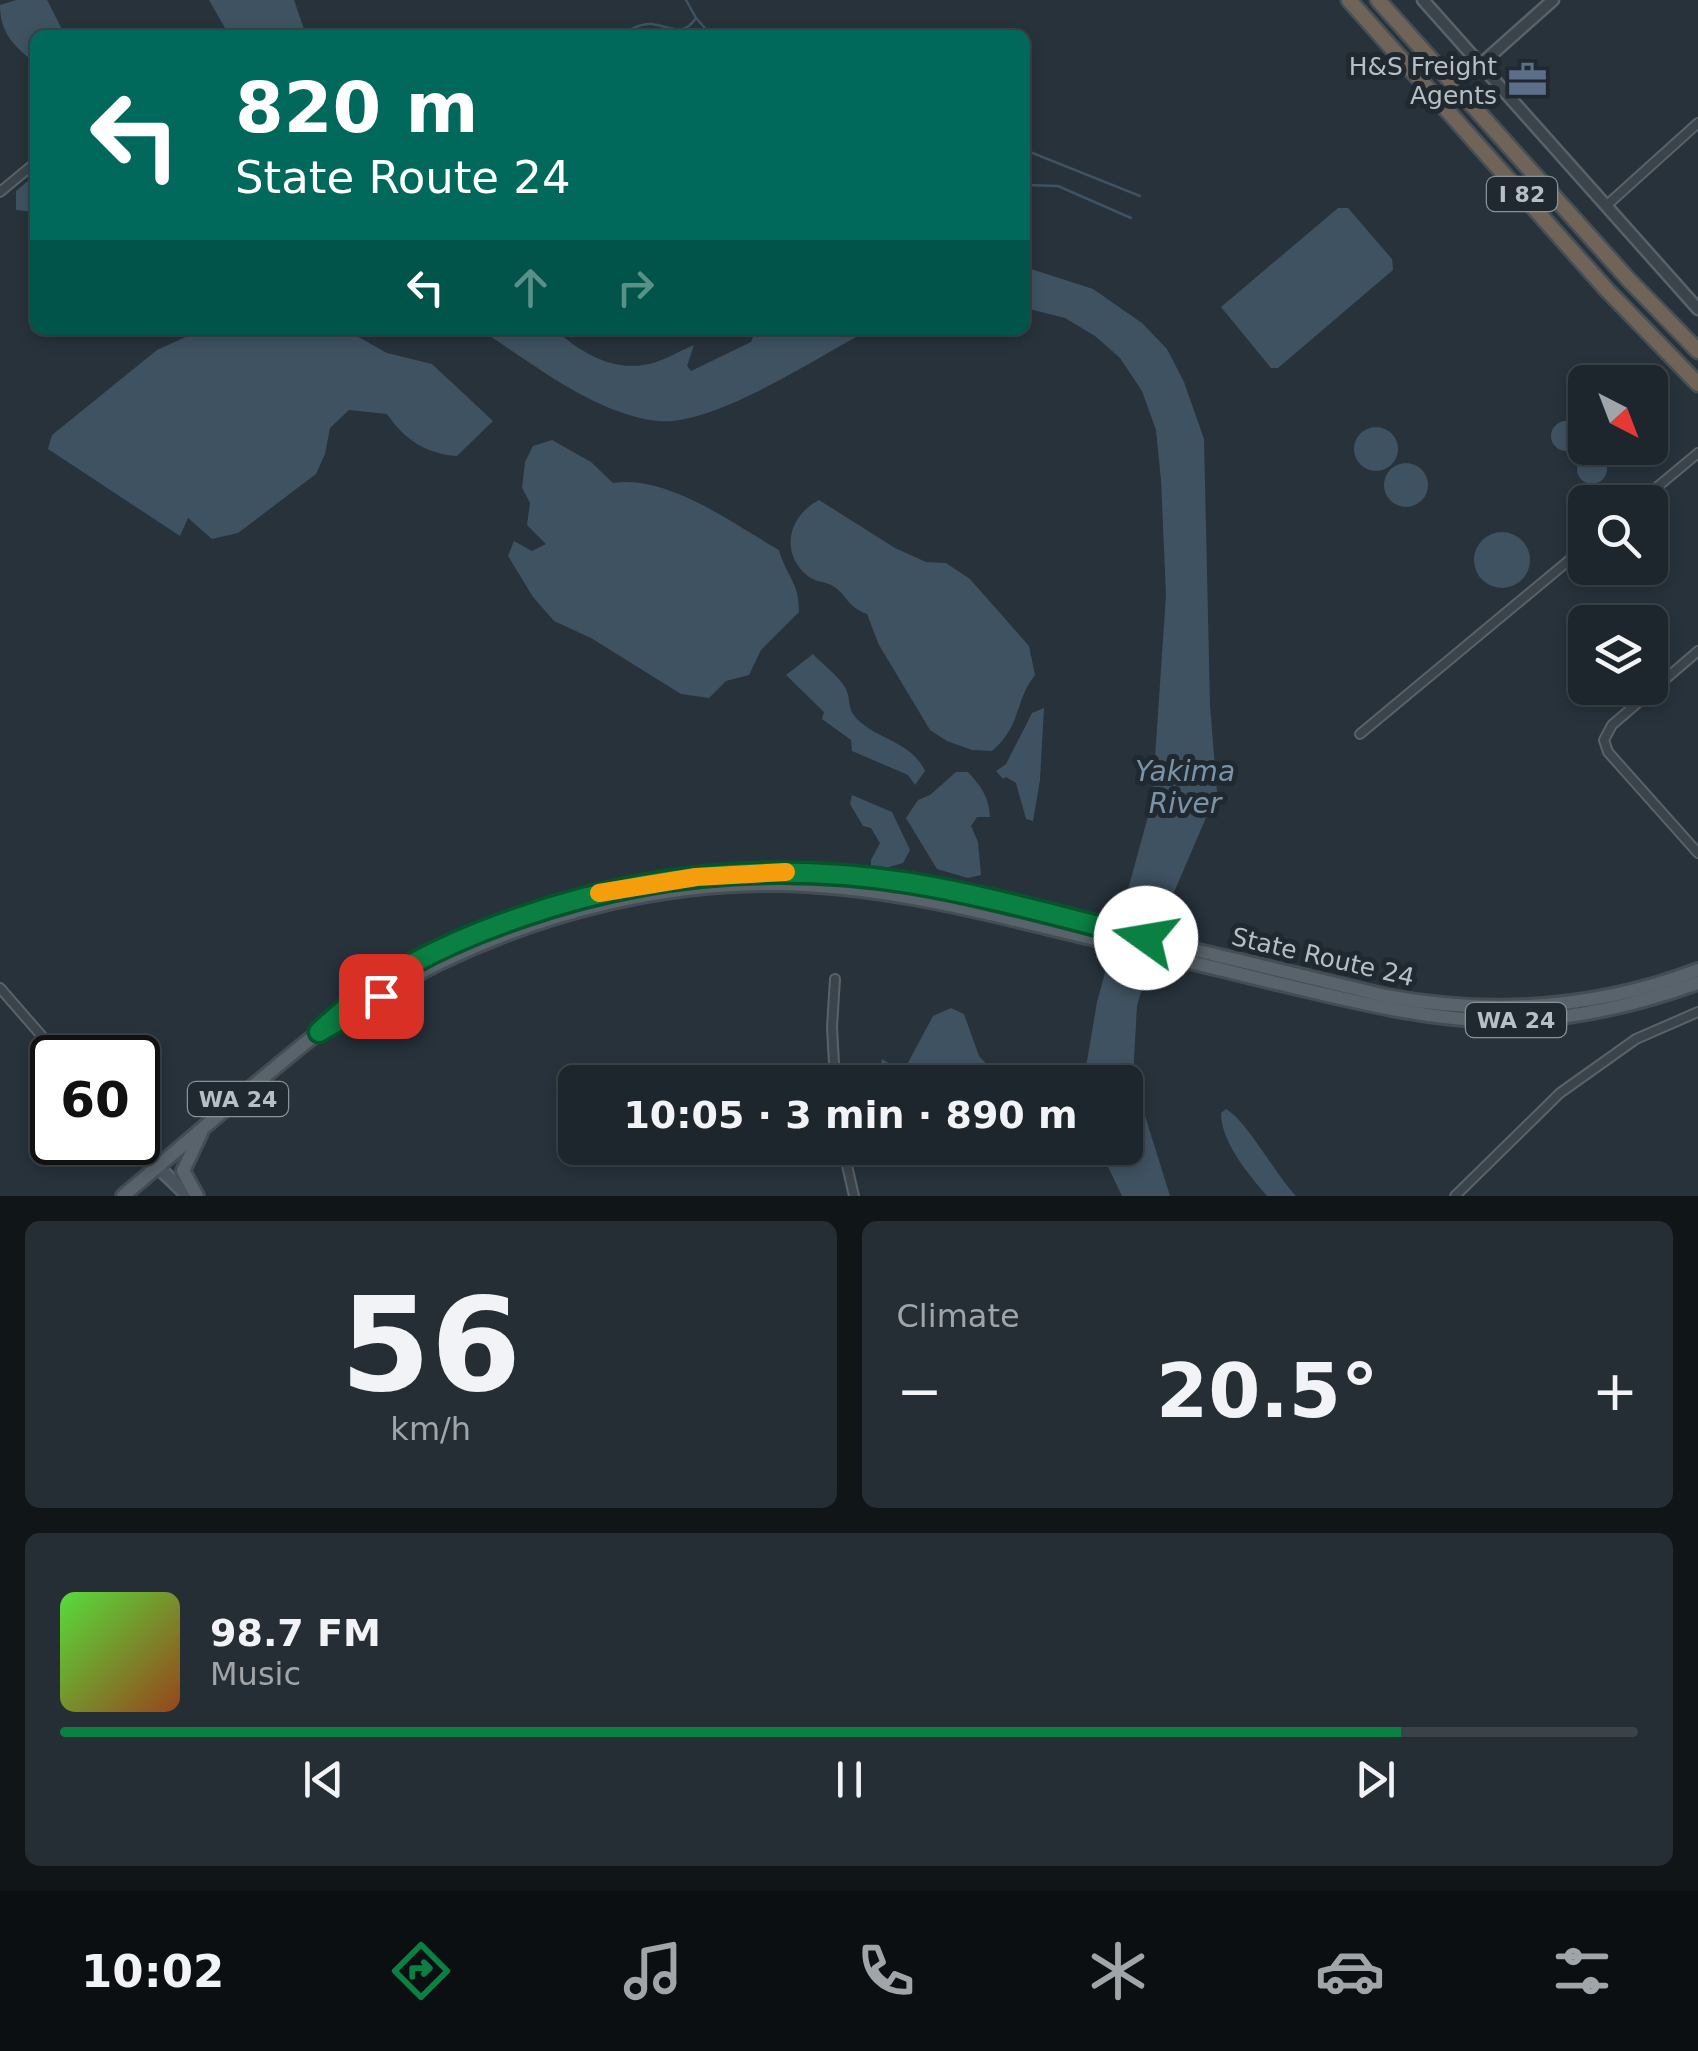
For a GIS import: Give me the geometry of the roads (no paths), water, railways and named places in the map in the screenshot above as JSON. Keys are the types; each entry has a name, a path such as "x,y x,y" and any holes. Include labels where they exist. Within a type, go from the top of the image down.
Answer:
{"highway":[{"name":"I 82","path":"1348,0 1608,290 1698,384"},
{"name":"I 82","path":"1378,0 1628,279 1698,351"},
{"path":"1628,279 1698,342"}],"main road":[{"name":"State Route 24","path":"123,1196 352,1000 414,963 478,932 574,900 620,888 696,877 767,872 944,890 1432,1016 1502,1021 1575,1016 1652,999 1698,983"},
{"name":"State Route 24","path":"1333,990 1418,1002 1508,1008 1610,998 1698,970"},
{"path":"197,1196 182,1171 202,1130"},
{"path":"158,1167 188,1196"}],"street":[{"path":"1423,0 1698,308"},
{"path":"1480,65 1554,0"},
{"path":"1607,205 1698,123"},
{"path":"0,192 30,167"},
{"path":"1659,485 1698,453"},
{"path":"1360,734 1568,561"},
{"path":"1698,651 1612,725 1604,740 1608,752 1698,853"},
{"path":"835,980 835,1065"},
{"path":"0,988 41,1035"},
{"path":"1456,1196 1560,1093 1636,1039 1698,1012"},
{"path":"847,1165 854,1196"}],"water":[{"path":"16,0 47,0 62,30 30,30 30,58 6,31 0,5"},
{"path":"209,0 294,0 304,30 226,30"},
{"path":"30,179 30,211 16,210 16,191"},
{"path":"1338,208 1348,208 1392,259 1393,270 1278,368 1271,368 1221,307"},
{"name":"Yakima River","path":"1030,269 1093,289 1142,323 1167,349 1184,382 1204,439 1210,705 1217,792 1163,918 1137,1006 1134,1065 1087,1065 1097,1002 1152,802 1166,595 1161,480 1156,430 1142,391 1120,358 1095,336 1065,318 1030,309"},
{"path":"190,335 355,335 387,353 432,364 493,421 457,456 417,444 387,414 349,410 330,428 316,474 238,533 212,539 188,518 180,536 48,449 52,435 157,350"},
{"path":"488,335 562,335 598,359 635,366 655,363 694,345 687,366 691,371 751,342 754,335 860,335 736,402 681,420 658,421 612,409 543,372"},
{"path":"1566,421 1566,451 1555,447 1551,436 1555,425"},
{"path":"1376,427 1392,433 1398,449 1392,465 1376,471 1360,465 1354,449 1360,433"},
{"path":"552,440 591,462 613,483 634,482 677,494 779,550 795,586 799,612 761,650 749,675 726,681 709,698 681,694 591,638 554,621 533,597 508,556 514,541 532,551 546,544 527,525 530,503 522,488 525,462 533,446"},
{"path":"1406,463 1422,469 1428,485 1422,501 1406,507 1390,501 1384,485 1390,469"},
{"path":"1578,465 1606,465 1606,475 1598,483 1586,483 1578,475"},
{"path":"819,500 895,548 926,562 946,563 970,579 1029,646 1035,675 1008,732 992,751 972,750 930,730 879,645 867,614 837,589 812,579 800,568 791,547 794,525"},
{"path":"1502,532 1522,540 1530,560 1522,580 1502,588 1482,580 1474,560 1482,540"},
{"path":"813,654 843,684 856,718 919,761 925,771 915,785 908,775 852,751 851,740 822,719 824,712 786,675"},
{"path":"1044,708 1033,821 1026,819 1016,783 1003,779 996,771 1006,764 1032,713"},
{"path":"956,772 968,772 973,777 984,792 990,817 977,817 971,826 978,842 981,875 968,878 937,869 906,818 918,800 930,795"},
{"path":"852,795 892,812 910,850 903,863 884,873 871,873 871,860 880,843 871,828 863,826 850,804"},
{"path":"951,1008 964,1014 979,1056 987,1065 907,1065 933,1016"},
{"name":"Yakima River","path":"1143,1109 1170,1196 1122,1196 1107,1165 1143,1165"},
{"path":"1226,1109 1243,1125 1296,1196 1267,1196 1252,1178 1226,1135 1221,1113"}],"waterway":[{"path":"629,30 647,24 686,28 696,18 686,0"},
{"path":"696,18 707,30"},
{"path":"1030,152 1140,196"},
{"path":"1030,185 1058,186 1131,218"}],"place":[{"name":"H&S Freight Agents","path":"1527,80"}]}
